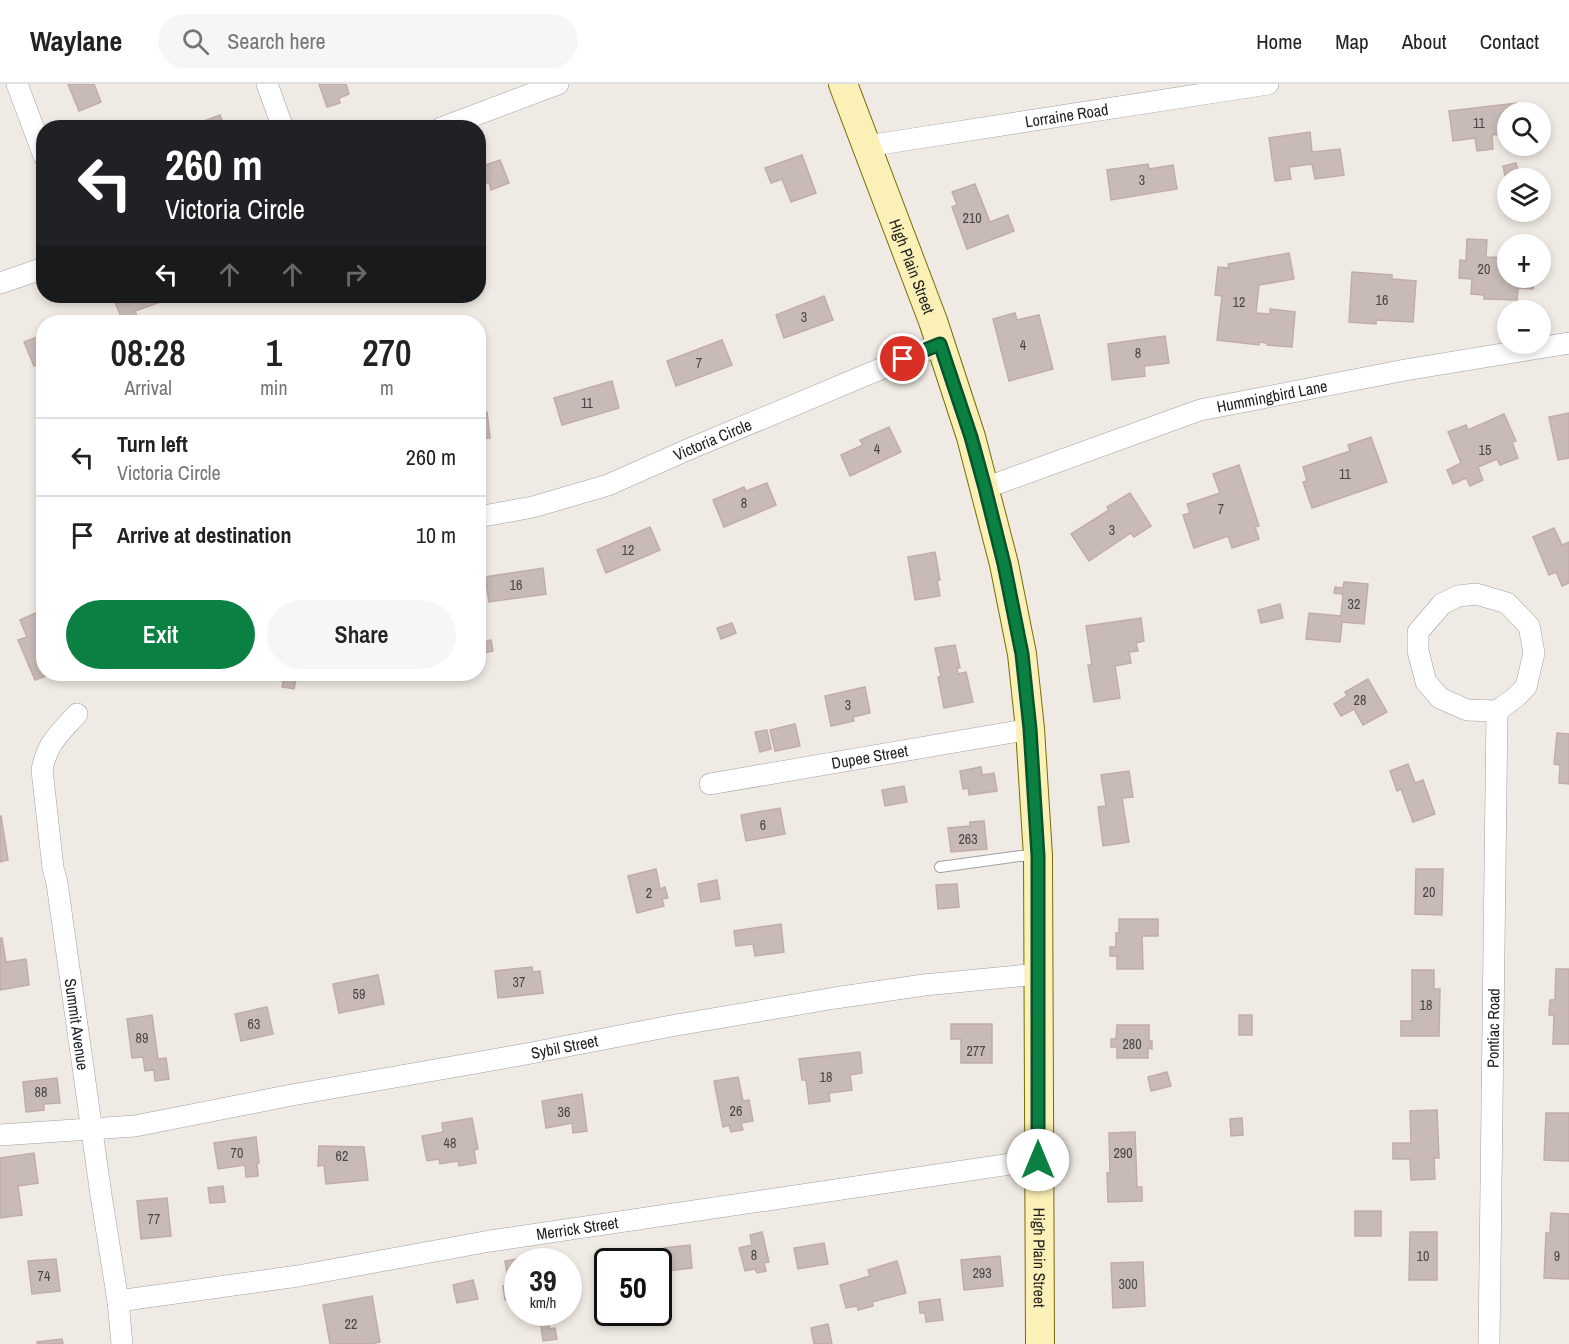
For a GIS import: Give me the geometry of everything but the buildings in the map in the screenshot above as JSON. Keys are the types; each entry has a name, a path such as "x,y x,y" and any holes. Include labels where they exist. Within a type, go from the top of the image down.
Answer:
{"main road":[{"name":"High Plain Street","path":"843,84 933,321 971,437 1004,564 1022,654 1030,729 1038,856 1040,1344"}],"street":[{"path":"17,84 36,135"},
{"path":"267,84 280,120"},
{"path":"462,120 558,84"},
{"name":"Lorraine Road","path":"867,146 1268,84"},
{"path":"0,283 36,271"},
{"name":"Hummingbird Lane","path":"985,488 1200,410 1405,370 1569,343"},
{"name":"Victoria Circle","path":"486,516 533,507 608,485 940,344"},
{"path":"1476,594 1507,603 1529,626 1534,653 1526,687 1497,711 1467,710 1440,698 1426,682 1418,651 1418,632 1442,604 1458,596 1476,594"},
{"name":"Pontiac Road","path":"1489,1344 1497,711"},
{"name":"Summit Avenue","path":"77,714 55,738 45,755 42,770 53,868 118,1301 122,1344"},
{"name":"Dupee Street","path":"710,784 1030,729"},
{"name":"Sybil Street","path":"0,1135 135,1126 281,1097 835,998 924,985 1038,974"},
{"name":"Merrick Street","path":"118,1301 298,1276 490,1241 1038,1160"}],"lane":[{"path":"940,867 1020,856 1038,856"}],"route":[{"path":"903,359 940,344 971,437 985,488 1004,564 1022,654 1030,729 1038,856 1038,1160"}]}
